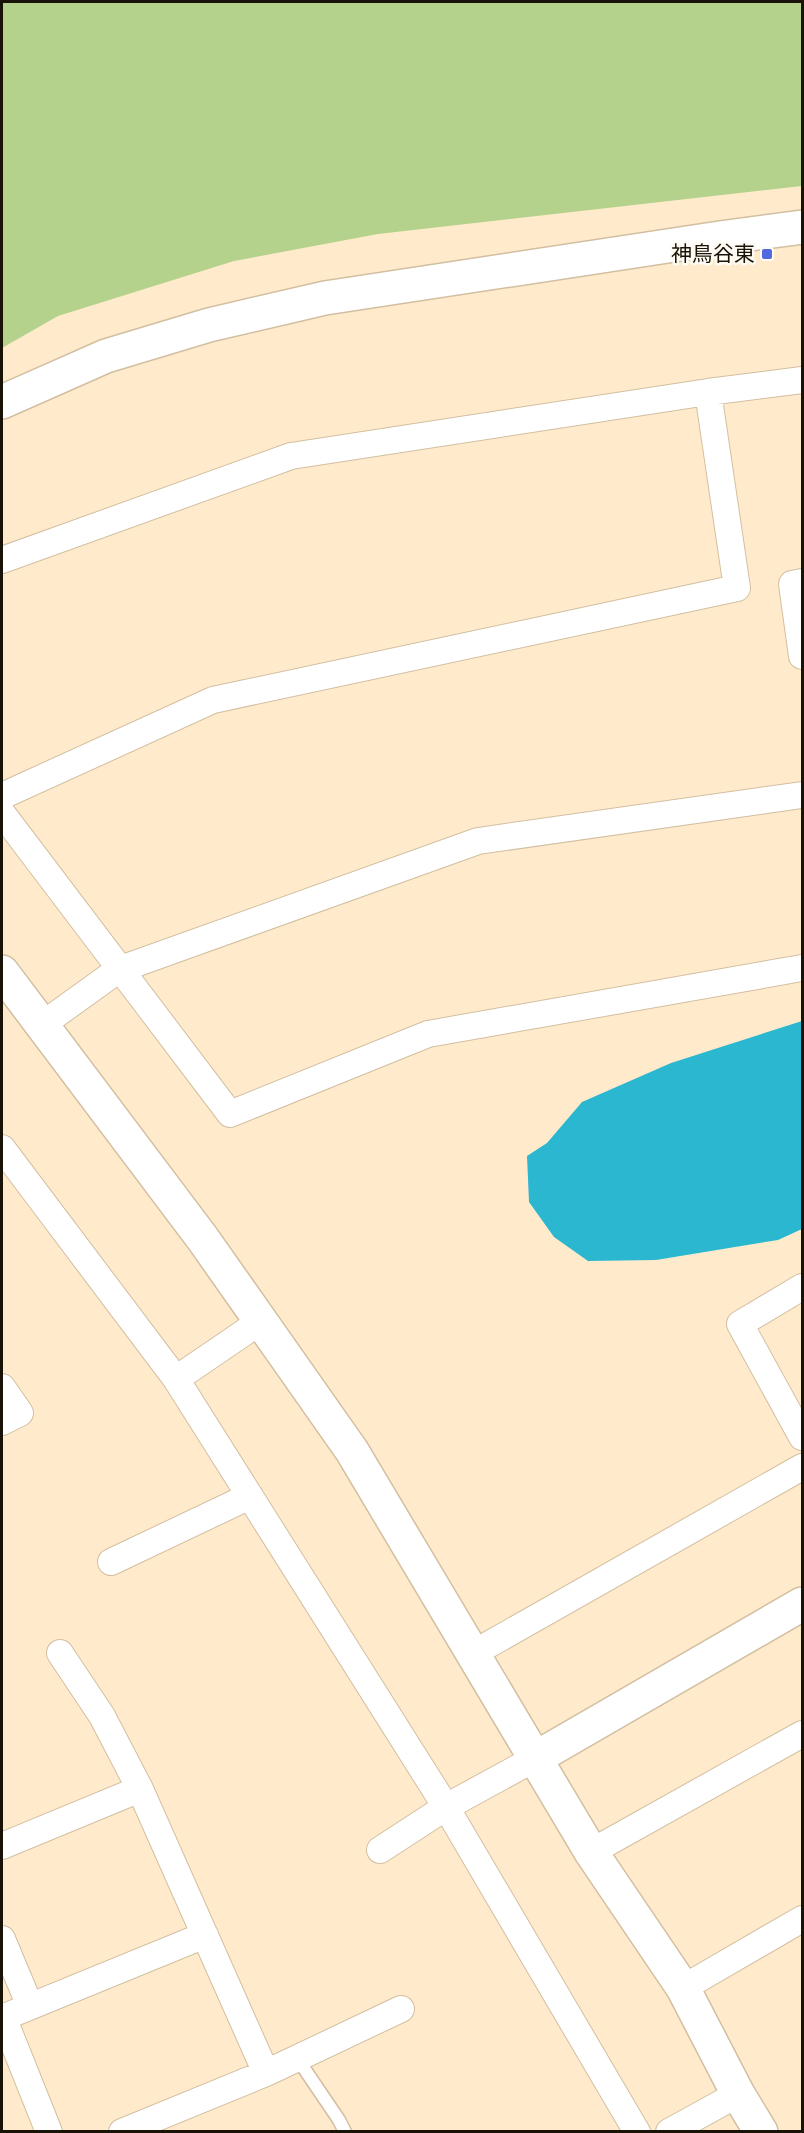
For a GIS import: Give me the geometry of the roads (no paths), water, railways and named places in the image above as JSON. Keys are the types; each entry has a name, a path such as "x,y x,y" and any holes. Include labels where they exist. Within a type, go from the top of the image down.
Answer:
{"street":[{"path":"2,402 106,356 209,324 325,298 720,238 802,228"},
{"path":"2,560 291,456 708,392 802,380"},
{"path":"2,796 213,700 736,588 708,392"},
{"path":"802,582 792,584 802,656"},
{"path":"42,1024 118,970 478,841 802,795"},
{"path":"2,813 118,970 230,1114 428,1034 802,968"},
{"path":"2,972 203,1239 352,1451 591,1852 683,1988 738,2094 761,2132"},
{"path":"2,1148 176,1378 446,1807 637,2132"},
{"path":"802,1287 740,1324 802,1437"},
{"path":"176,1378 261,1321"},
{"path":"2,1388 20,1413 2,1422"},
{"path":"472,1654 802,1467"},
{"path":"111,1562 250,1497"},
{"path":"380,1850 446,1807 534,1759 802,1604"},
{"path":"60,1653 102,1716 140,1789 266,2073"},
{"path":"591,1852 802,1734"},
{"path":"2,1846 140,1789"},
{"path":"683,1988 802,1919"},
{"path":"49,2132 2,2017 205,1935"},
{"path":"2,1939 30,2006"},
{"path":"122,2132 266,2073 401,2009"},
{"path":"669,2132 738,2094"}],"lane":[{"path":"297,2058 345,2132"}],"water":[{"path":"802,1021 802,1229 778,1240 656,1260 588,1261 554,1237 529,1202 527,1156 547,1143 582,1102 671,1063"}],"place":[{"name":"神鳥谷東","path":"767,254"}]}
